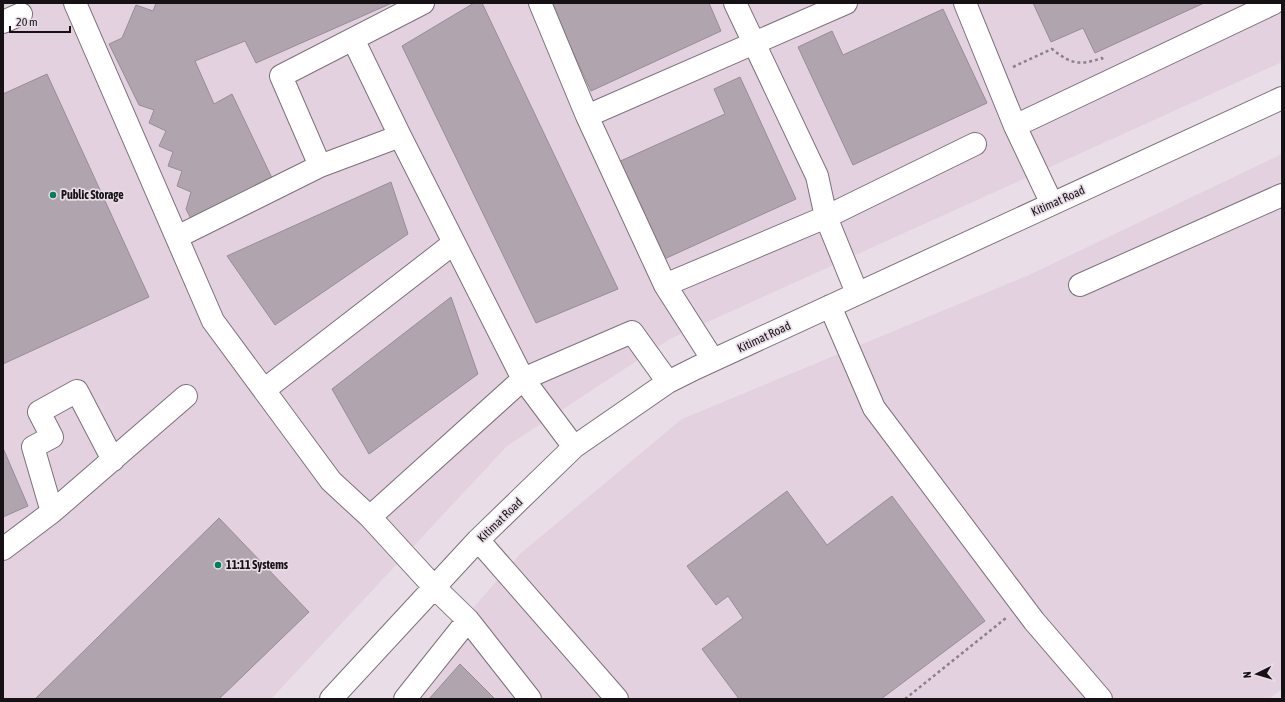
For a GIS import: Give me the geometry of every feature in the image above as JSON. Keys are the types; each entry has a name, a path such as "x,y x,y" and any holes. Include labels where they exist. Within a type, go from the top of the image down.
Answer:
{"street":[{"path":"75,3 213,321 331,481 370,517 434,588 468,620 530,699"},
{"path":"320,166 281,76 422,3"},
{"path":"540,3 586,116 665,285 714,360"},
{"path":"735,3 817,176 826,216 857,293"},
{"path":"586,116 846,3"},
{"path":"965,3 1015,126 1052,204"},
{"path":"1015,126 1274,3"},
{"path":"353,39 522,379 574,447"},
{"name":"Kitimat Road","path":"331,699 478,540 574,447 668,382 857,293 1282,98"},
{"path":"177,237 320,166 400,136"},
{"path":"665,285 826,216 975,144"},
{"path":"1080,285 1282,195"},
{"path":"264,390 454,243"},
{"path":"830,306 874,408 1034,621 1101,699"},
{"path":"370,517 522,379 632,332 668,382"},
{"path":"52,512 33,447 52,436 39,412 77,391 113,460"},
{"path":"3,549 52,512 186,396"},
{"path":"478,540 616,699"},
{"path":"405,699 468,620"}],"path":[{"path":"994,75 1052,49 1065,59 1077,63 1086,64 1102,58 1113,80"},
{"path":"905,699 1023,605"}],"shaded area":[{"path":"3,3 1282,3 1282,62 670,339 507,446 271,699 3,699"},
{"path":"1282,154 1282,689 1269,699 394,699 520,554 682,419 1029,275"}],"building":[{"path":"156,3 392,3 256,63 245,41 195,61 214,104 232,94 272,178 194,225 186,209 191,192 177,186 182,171 168,166 173,152 159,146 166,131 149,123 154,110 139,105 109,44 122,38 136,5 153,11"},
{"path":"474,3 482,3 618,289 536,323 402,46"},
{"path":"550,3 709,3 721,31 591,91"},
{"path":"1033,3 1204,3 1095,53 1083,28 1051,42"},
{"path":"943,9 987,103 853,165 798,47 832,31 843,55"},
{"name":"Public Storage","path":"47,74 149,297 3,364 3,94"},
{"path":"740,77 796,199 660,261 616,163 725,114 714,89"},
{"path":"391,182 408,234 275,325 227,256"},
{"path":"451,297 478,374 369,454 332,389"},
{"path":"3,448 28,506 3,517"},
{"path":"787,491 827,545 892,496 985,621 881,699 739,699 702,649 743,618 728,596 716,605 687,566"},
{"name":"11:11 Systems","path":"219,518 309,612 219,699 35,699"},
{"path":"460,664 495,699 429,699"}],"place":[{"name":"Public Storage","path":"53,195"},
{"name":"11:11 Systems","path":"218,565"}]}
